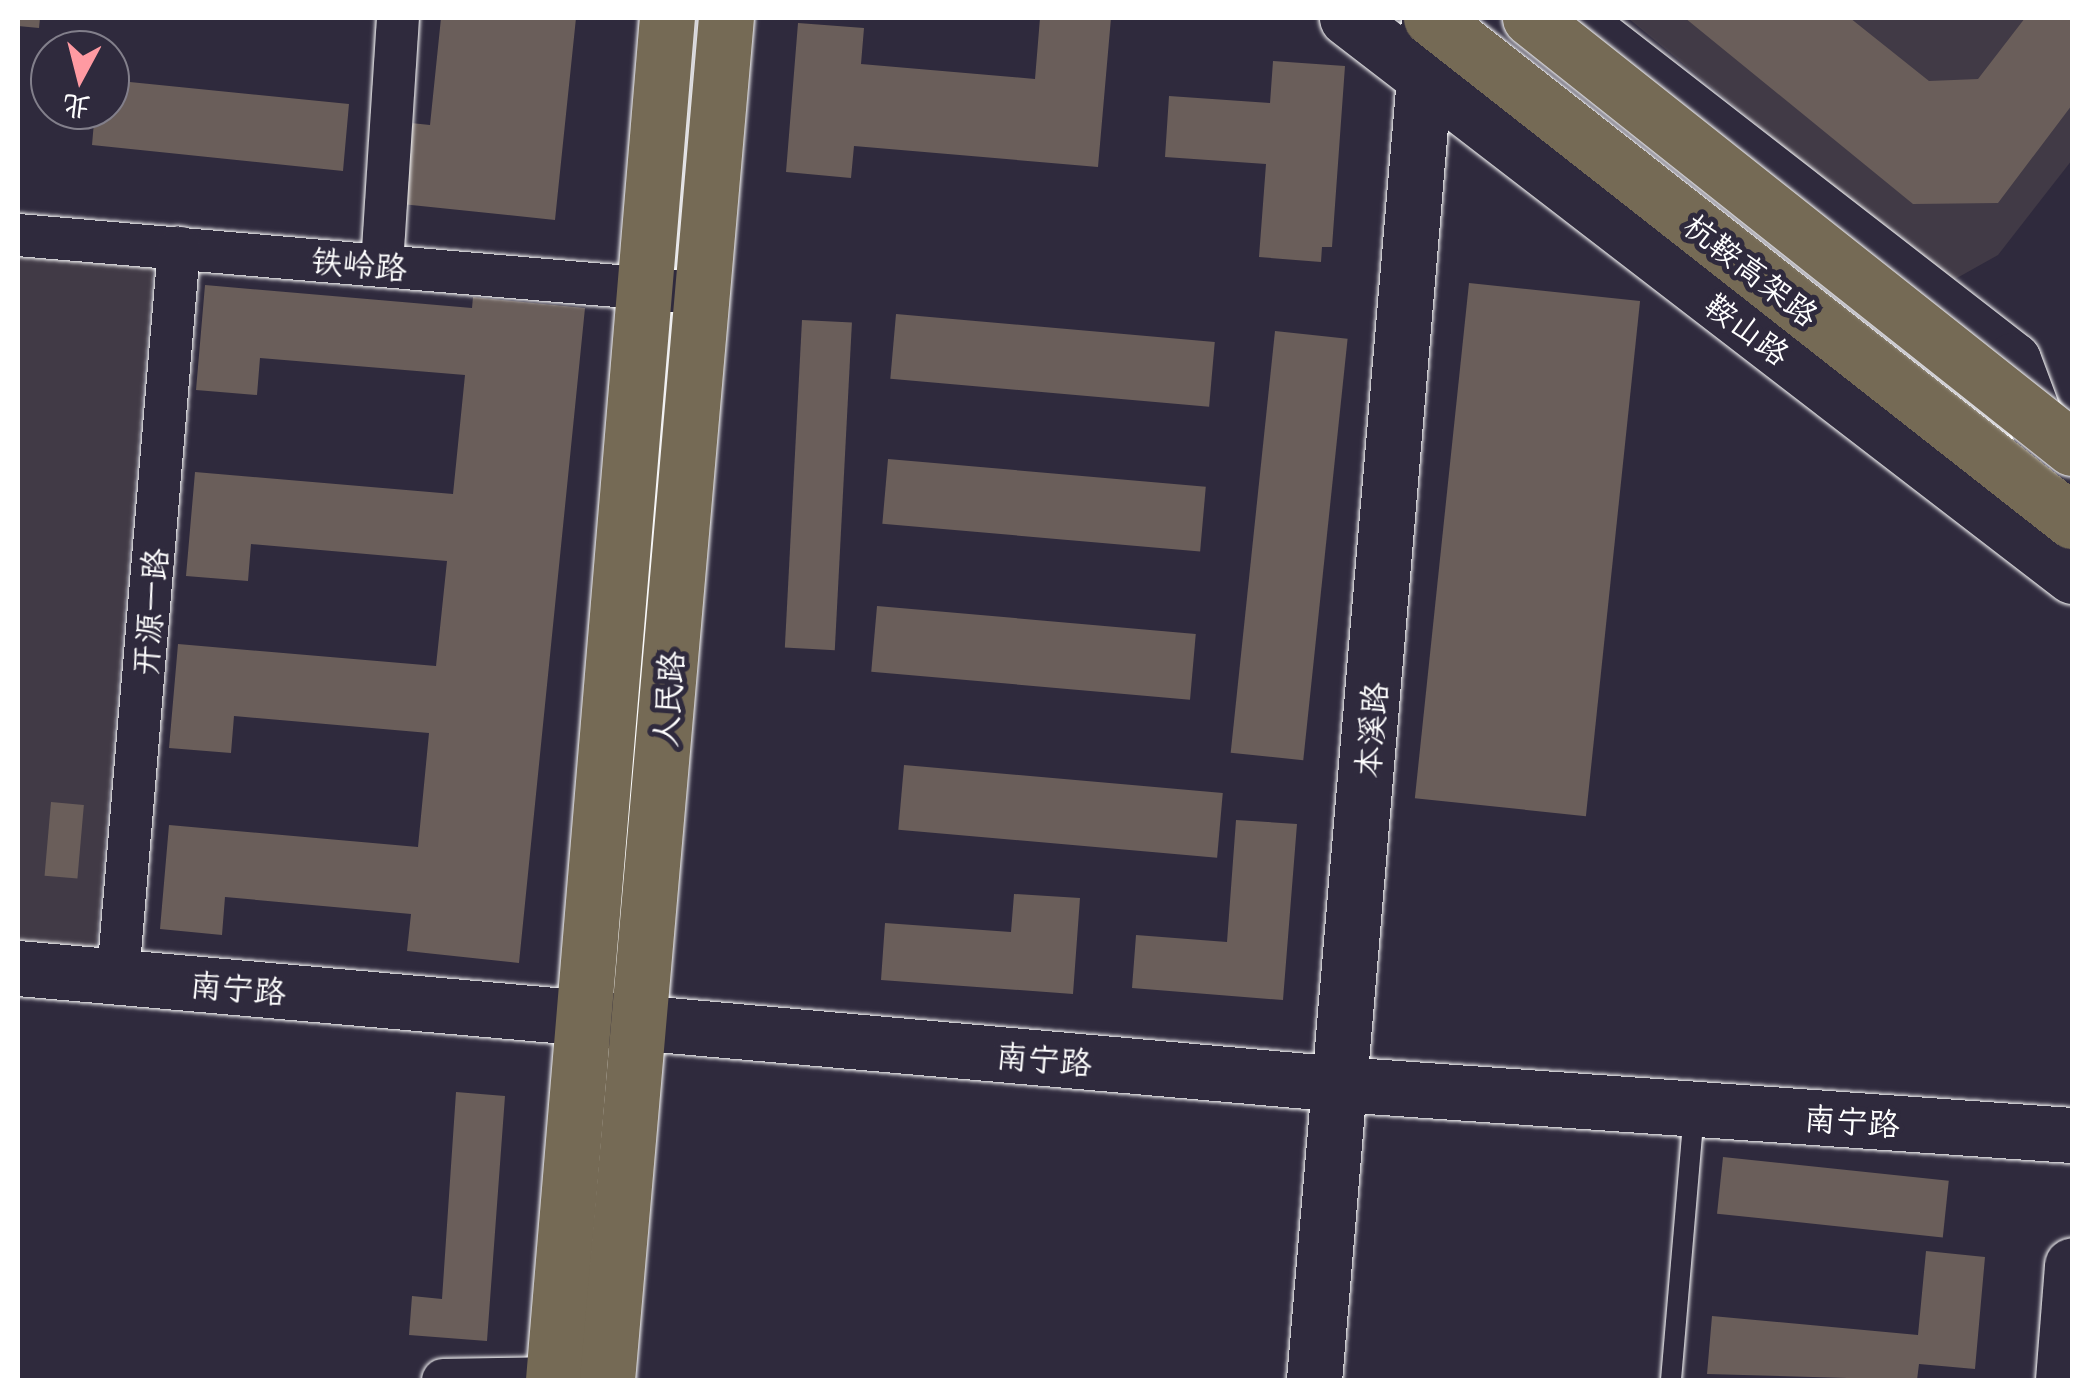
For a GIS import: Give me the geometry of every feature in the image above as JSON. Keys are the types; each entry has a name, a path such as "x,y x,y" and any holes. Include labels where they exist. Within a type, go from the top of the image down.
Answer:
{"main road":[{"name":"人民路","path":"553,1379 667,18"},
{"name":"人民路","path":"608,1380 642,1023 726,18"},
{"name":"杭鞍高架路","path":"1430,18 2072,520"},
{"name":"杭鞍高架路","path":"1530,18 2072,448"}],"street":[{"path":"382,265 398,18"},
{"name":"鞍山路","path":"1348,18 2072,576"},
{"path":"1424,80 1430,18"},
{"path":"1572,18 2013,360 2072,520"},
{"name":"本溪路","path":"1314,1380 1424,80"},
{"name":"铁岭路","path":"18,235 701,293"},
{"name":"开源一路","path":"118,976 179,248"},
{"name":"南宁路","path":"18,968 1340,1084 2072,1136"},
{"path":"2063,1380 2072,1265"},
{"path":"443,1380 553,1379"}],"lane":[{"path":"1671,1380 1694,1109"}],"shaded area":[{"path":"1628,18 2072,18 2072,160 1998,255 1948,283"},
{"path":"18,257 153,268 95,959 18,953"}],"building":[{"path":"18,18 40,18 39,28 18,26"},
{"path":"441,18 576,18 555,220 392,203 401,122 430,125"},
{"path":"1040,18 1111,18 1098,167 854,146 851,178 786,172 798,23 864,28 861,64 1035,79"},
{"path":"1685,18 1850,18 1929,81 1978,79 2025,18 2072,18 2072,105 1998,203 1913,204"},
{"path":"1273,61 1345,66 1332,247 1322,247 1321,262 1259,257 1266,164 1165,157 1169,96 1270,103"},
{"path":"130,82 349,104 343,171 92,145 93,130 130,130"},
{"path":"1469,283 1640,301 1586,816 1415,798"},
{"path":"205,285 472,308 473,297 585,308 519,963 407,951 411,914 225,897 222,935 160,929 169,825 418,847 429,733 234,716 231,753 169,748 178,644 436,666 447,561 251,544 248,581 186,576 195,472 453,494 465,375 260,358 257,395 196,390"},
{"path":"896,314 1215,342 1209,407 890,379"},
{"path":"802,320 852,323 835,650 785,648"},
{"path":"1275,331 1348,339 1303,760 1231,753"},
{"path":"888,459 1206,487 1200,552 882,524"},
{"path":"877,606 1196,634 1190,700 871,672"},
{"path":"904,765 1223,793 1217,858 898,830"},
{"path":"51,802 84,805 77,879 45,876"},
{"path":"1236,820 1297,824 1283,1000 1132,988 1136,935 1227,942"},
{"path":"1014,894 1080,898 1073,994 881,980 885,923 1011,932"},
{"path":"456,1092 505,1096 487,1341 409,1335 412,1296 442,1299"},
{"path":"1723,1157 1949,1181 1943,1237 1717,1214"},
{"path":"1926,1251 1985,1257 1975,1369 1919,1364 1917,1380 1707,1374 1712,1316 1918,1335"}]}
